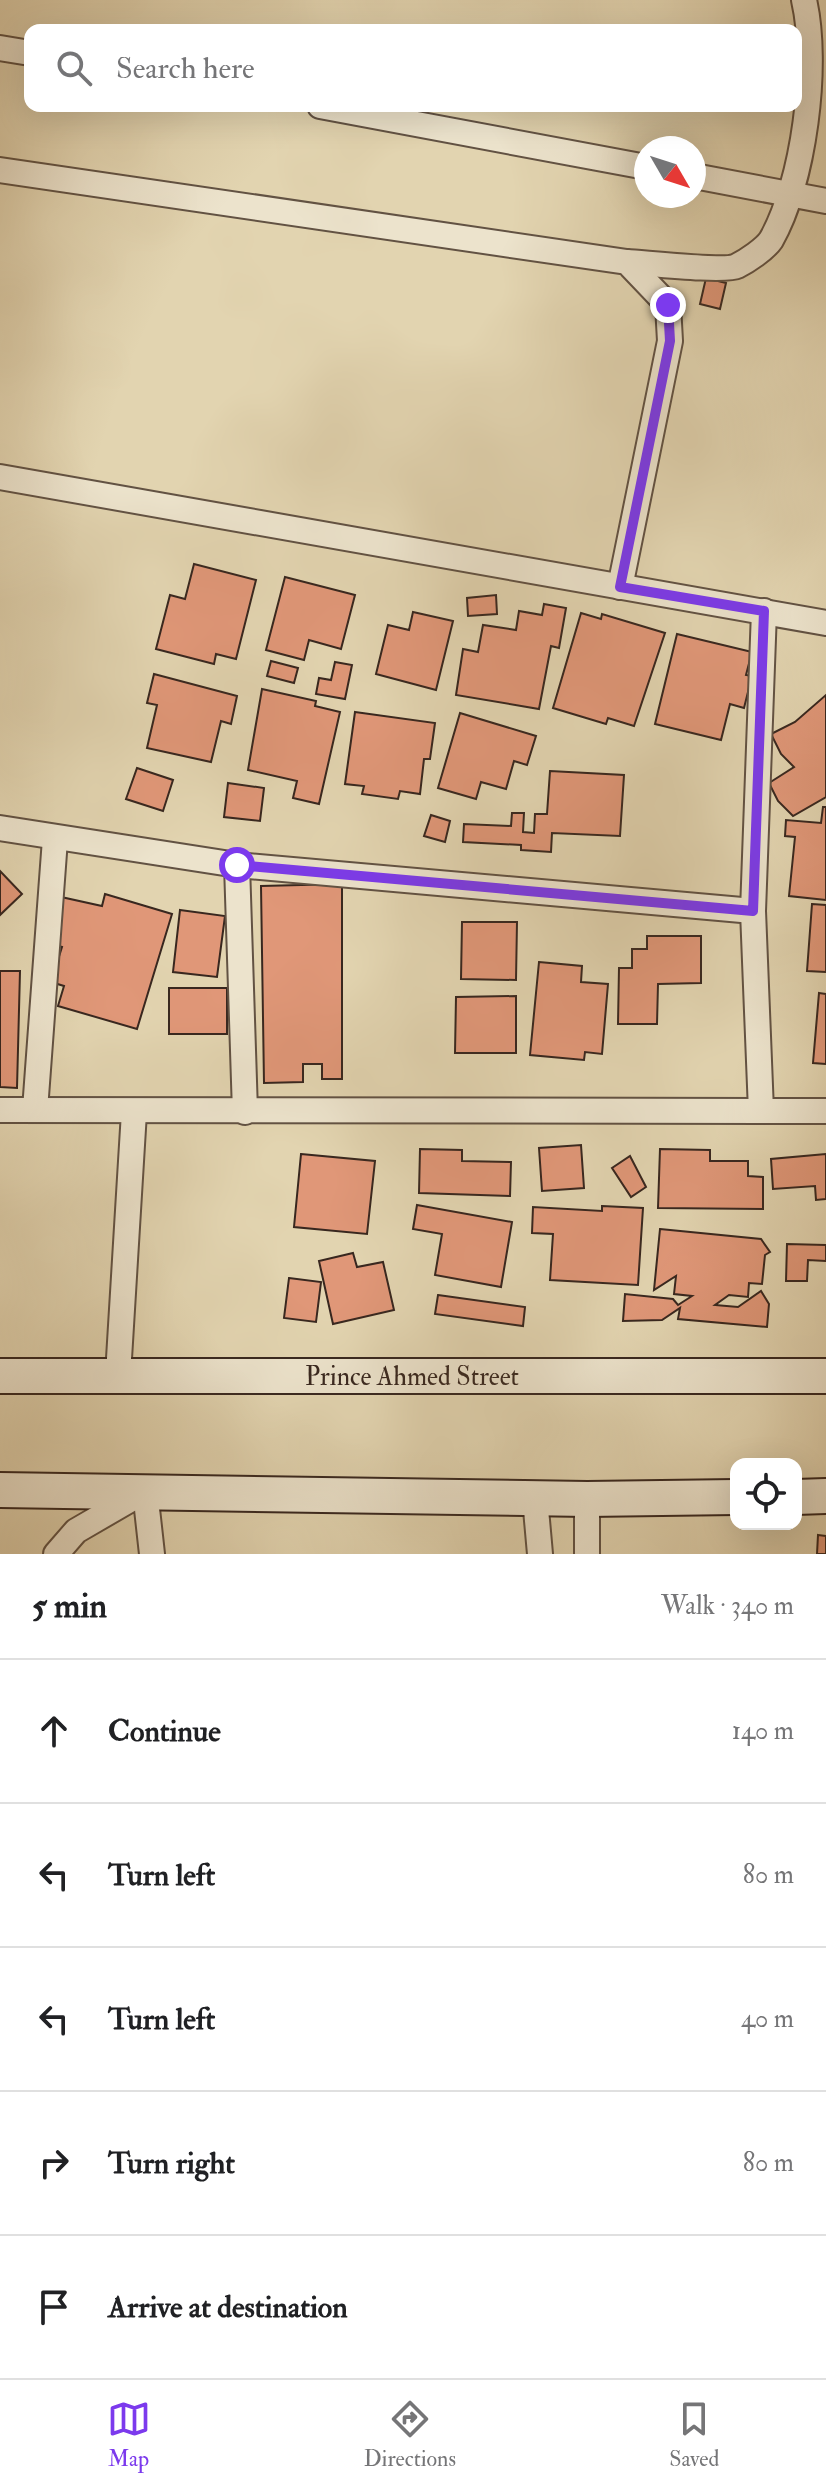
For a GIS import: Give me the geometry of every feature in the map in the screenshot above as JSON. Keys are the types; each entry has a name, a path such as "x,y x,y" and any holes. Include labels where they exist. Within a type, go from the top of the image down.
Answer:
{"main road":[{"name":"Prince Ahmed Street","path":"0,1376 826,1376"},
{"path":"0,1490 587,1499 730,1497"},
{"path":"802,1497 826,1496"}],"street":[{"path":"0,170 627,262 734,268 769,243 791,194 812,63 804,0"},
{"path":"0,48 24,52"},
{"path":"352,112 634,165"},
{"path":"706,178 826,201"},
{"path":"620,587 670,341 668,305 627,262"},
{"path":"0,477 826,623"},
{"path":"761,1111 753,911 764,611"},
{"path":"0,828 237,865 753,911"},
{"path":"35,1110 55,839"},
{"path":"237,865 245,1112"},
{"path":"0,1110 826,1111"},
{"path":"118,1375 134,1112"},
{"path":"56,1554 76,1531 145,1491 152,1554"},
{"path":"535,1498 540,1554"},
{"path":"587,1499 587,1554"}],"building":[{"path":"706,278 726,283 720,309 700,304"},
{"path":"194,564 256,580 236,659 216,654 214,664 156,649 170,595 185,599"},
{"path":"285,577 355,595 341,649 309,640 304,660 266,650"},
{"path":"496,595 497,614 468,616 467,598"},
{"path":"544,604 566,608 559,648 551,646 539,709 456,695 463,649 478,652 483,625 516,630 519,611 542,615"},
{"path":"413,612 453,621 436,690 376,674 388,625 409,630"},
{"path":"581,613 601,619 602,614 665,633 634,726 608,718 606,724 553,708"},
{"path":"677,634 752,652 746,675 752,676 744,708 730,704 721,740 655,724"},
{"path":"271,661 298,668 294,683 267,676"},
{"path":"335,662 352,665 345,699 316,694 319,678 331,680"},
{"path":"154,674 237,696 231,724 221,721 211,762 147,748 157,705 147,703"},
{"path":"262,689 316,701 315,706 340,712 319,804 293,798 297,781 248,770"},
{"path":"826,695 826,797 793,816 778,801 769,783 794,767 781,754 771,734 795,722"},
{"path":"355,712 435,723 430,759 424,759 420,794 400,791 398,799 362,794 364,786 345,784"},
{"path":"460,713 536,736 527,765 514,761 506,789 481,782 476,799 438,788"},
{"path":"137,768 173,780 163,811 126,799"},
{"path":"550,771 624,775 620,836 552,833 551,852 521,850 521,845 463,842 464,824 511,826 512,813 524,813 523,832 534,833 535,814 547,814"},
{"path":"228,783 264,788 260,821 224,817"},
{"path":"823,807 826,807 826,900 789,896 795,837 785,836 786,820 821,823"},
{"path":"431,815 450,821 445,842 424,836"},
{"path":"0,871 22,894 0,915"},
{"path":"342,884 342,1079 322,1079 322,1064 303,1064 303,1082 264,1083 261,886"},
{"path":"105,894 172,914 137,1029 58,1006 64,986 51,982 62,947 48,943 61,897 102,906"},
{"path":"812,904 826,905 826,972 807,971"},
{"path":"180,910 225,916 217,977 173,972"},
{"path":"462,922 517,922 516,980 461,979"},
{"path":"647,936 701,936 701,983 658,984 657,1024 618,1024 619,968 632,968 632,949 647,949"},
{"path":"539,962 582,966 581,982 608,984 602,1054 585,1052 584,1060 530,1055"},
{"path":"0,971 20,971 17,1088 0,1087"},
{"path":"169,988 227,988 227,1034 169,1034"},
{"path":"819,993 826,994 826,1064 813,1063"},
{"path":"516,996 516,1053 455,1053 456,997"},
{"path":"581,1145 584,1188 542,1191 539,1148"},
{"path":"420,1149 462,1150 462,1161 511,1162 510,1196 419,1193"},
{"path":"660,1149 710,1150 710,1161 748,1161 748,1176 763,1177 763,1209 658,1208"},
{"path":"301,1154 375,1161 367,1234 294,1227"},
{"path":"826,1154 826,1199 816,1200 815,1186 773,1189 771,1159"},
{"path":"630,1156 646,1187 631,1197 612,1168"},
{"path":"417,1205 512,1222 501,1287 435,1275 442,1234 413,1229"},
{"path":"602,1206 643,1208 638,1285 550,1280 553,1234 532,1233 533,1207 602,1211"},
{"path":"660,1229 761,1239 770,1252 765,1255 762,1284 749,1283 748,1297 729,1295 715,1305 738,1307 761,1291 769,1304 767,1327 678,1319 680,1308 662,1320 623,1321 625,1294 673,1299 678,1305 692,1296 674,1294 676,1276 654,1290"},
{"path":"787,1244 826,1245 826,1261 808,1260 807,1281 786,1281"},
{"path":"353,1253 357,1267 383,1262 394,1310 333,1324 319,1261"},
{"path":"289,1278 321,1282 316,1322 284,1318"},
{"path":"438,1295 525,1307 523,1326 435,1314"},
{"path":"818,1535 826,1536 826,1554 817,1554"}],"route":[{"path":"237,865 753,911 764,611 620,587 670,341 668,305"}]}
